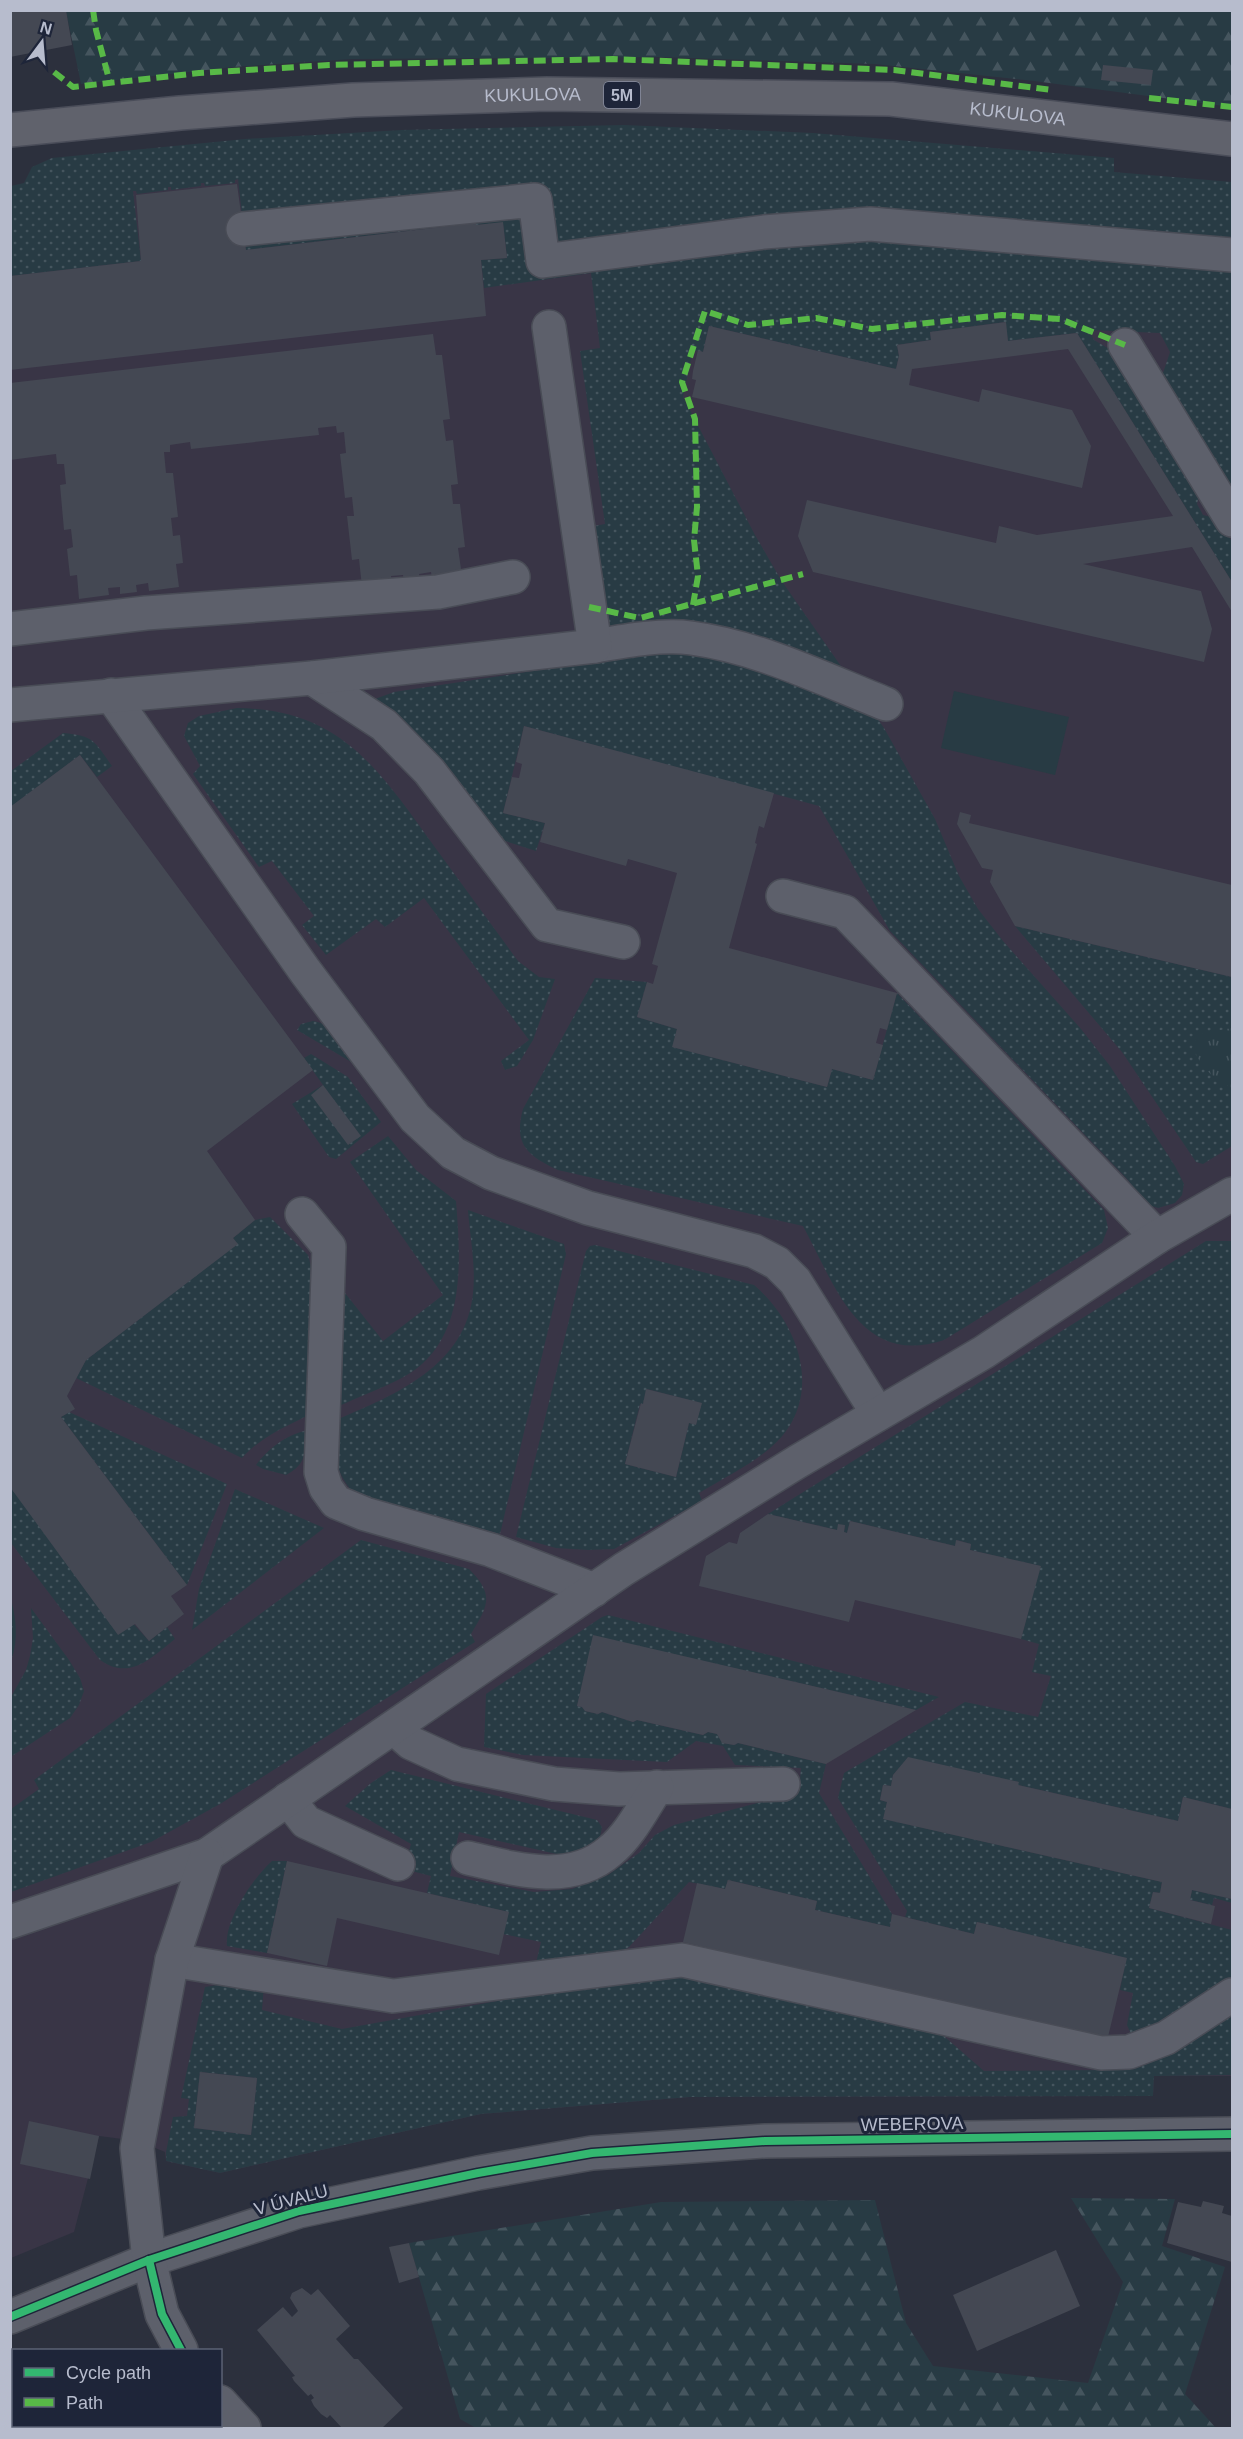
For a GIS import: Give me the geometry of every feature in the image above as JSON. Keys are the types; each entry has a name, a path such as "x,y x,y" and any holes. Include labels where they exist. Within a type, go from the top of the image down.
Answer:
{"main road":[{"name":"KUKULOVA","path":"10,130 342,100 547,94 891,99 1233,139"}],"street":[{"path":"243,229 535,200 543,261 764,232 870,224 1233,255"},
{"path":"549,327 595,646"},
{"path":"1125,345 1233,520"},
{"path":"10,629 146,613 438,592 513,577"},
{"path":"10,705 312,678 636,640 689,638 748,650 886,704"},
{"path":"312,678 384,725 429,771 547,925 622,942"},
{"path":"111,695 305,971 415,1118 453,1153 491,1173 588,1208 754,1251 777,1263 795,1281 878,1414"},
{"path":"783,896 845,912 1157,1237"},
{"path":"10,1922 207,1855 624,1569 984,1352 1157,1237 1225,1204"},
{"path":"303,1214 329,1247 321,1472 326,1488 336,1502 365,1514 491,1550 594,1590"},
{"path":"394,1728 411,1743 457,1764 554,1784 620,1789 783,1784"},
{"path":"468,1858 524,1872 577,1870 610,1852 626,1833 657,1787"},
{"path":"288,1799 306,1822 398,1864"},
{"path":"180,2349 162,2314 149,2260 137,2148 172,1960 207,1855"},
{"path":"172,1960 393,1996 682,1960 1101,2053 1129,2052 1166,2038 1233,1995"},
{"name":"WEBEROVA","path":"592,2153 765,2141 1233,2134"},
{"name":"V ÚVALU","path":"10,2317 149,2260 299,2211 478,2173 592,2153"}],"shaded area":[{"path":"247,164 567,180 1232,279 1232,2076 1154,2076 1153,2096 690,2097 481,2114 220,2173 166,2161 165,2152 138,2141 99,2136 74,2232 11,2258 11,190"}],"green space":[{"path":"66,11 1232,11 1232,107 1034,81 875,64 660,57 352,59 233,67 81,84"},
{"path":"624,125 813,133 1114,158 1114,172 1232,182 1232,500 1163,391 1163,373 1170,352 1160,333 1089,330 1094,340 1111,350 1201,488 1197,504 1203,515 1219,519 1232,542 1232,582 1077,333 1008,341 1005,322 930,332 931,340 897,345 899,356 896,369 709,326 703,352 693,350 683,397 781,580 884,728 935,819 959,876 978,909 1110,1066 1175,1166 1184,1184 1182,1195 1175,1203 1158,1208 1145,1204 1128,1180 890,931 819,806 524,726 503,813 545,823 536,851 499,839 375,699 394,692 607,660 588,527 605,524 580,351 600,348 591,273 484,288 481,260 507,258 503,223 476,225 475,223 246,250 238,179 235,183 205,186 201,183 201,186 171,190 171,187 168,187 168,190 137,194 133,191 141,261 11,276 11,186 24,183 32,167 52,158 245,139 402,130"},
{"path":"954,691 1069,717 1055,775 941,748"},
{"path":"237,708 273,711 304,719 331,732 354,749 395,793 518,961 539,977 555,979 533,1040 517,1066 505,1070 501,1061 529,1040 424,898 385,927 376,919 326,955 302,925 314,916 272,861 259,867 193,774 200,766 184,736 188,723 199,716"},
{"path":"63,733 82,736 93,741 112,766 97,777 80,755 11,807 11,771"},
{"path":"1015,926 1232,977 1232,1146 1203,1164 1196,1162 1122,1052"},
{"path":"595,978 647,982 637,1017 677,1029 673,1047 827,1087 832,1069 873,1080 897,993 1104,1210 1108,1228 1102,1243 944,1340 915,1346 891,1342 871,1332 854,1316 827,1273 803,1226 558,1170 547,1165 531,1154 522,1140 520,1121 523,1109"},
{"path":"313,1021 332,1031 353,1063 297,1030 301,1024"},
{"path":"1232,1028 1232,1088 1208,1072 1192,1048 1198,1034"},
{"path":"311,1054 348,1077 381,1122 336,1159 329,1157 292,1104 323,1085 304,1058"},
{"path":"388,1136 416,1170 456,1201 459,1251 455,1301 448,1325 438,1346 422,1364 400,1379 337,1407 339,1303 345,1293 383,1341 443,1295 350,1162"},
{"path":"468,1210 564,1244 566,1254 500,1534 354,1493 338,1467 336,1450 336,1420 403,1388 442,1359 457,1340 468,1318 474,1283"},
{"path":"270,1217 308,1255 312,1270 307,1416 264,1439 242,1458 76,1378 86,1360 237,1244 233,1238 255,1220"},
{"path":"1206,1241 1232,1241 1232,1809 1183,1797 1178,1821 908,1758 893,1775 891,1786 883,1785 880,1800 887,1802 884,1819 1162,1882 1160,1893 1153,1892 1149,1908 1232,1930 1232,1986 1163,2029 1131,2034 1127,2025 1133,1993 1120,1990 1126,1958 977,1922 974,1934 905,1917 907,1911 838,1798 844,1773 965,1702 1038,1717 1051,1676 1032,1672 1039,1644 1021,1639 1040,1566 970,1550 971,1544 957,1540 955,1546 850,1521 847,1533 844,1532 845,1526 837,1530 768,1514"},
{"path":"595,1245 754,1285 785,1321 795,1343 801,1365 802,1387 797,1409 787,1430 761,1455 699,1493 702,1501 614,1549 588,1550 556,1548 516,1537 586,1251 590,1246","holes":["647,1389 701,1403 696,1424 689,1423 676,1477 625,1464 640,1404 643,1404"]},
{"path":"69,1412 227,1484 187,1585 61,1417"},
{"path":"305,1431 303,1457 293,1471 286,1475 256,1465 278,1444"},
{"path":"10,1487 149,1641 167,1627 175,1639 149,1660 131,1668 111,1666 100,1660 11,1543"},
{"path":"235,1489 324,1528 192,1630 199,1589"},
{"path":"361,1540 469,1569 483,1586 486,1594 482,1616 471,1634 475,1642 220,1804 151,1842 11,1892 11,1809 39,1789 34,1780"},
{"path":"10,1595 16,1628 11,1661"},
{"path":"31,1608 69,1660 80,1678 84,1691 79,1705 70,1718 12,1756 10,1753 11,1697 26,1670 30,1656 33,1638"},
{"path":"608,1615 939,1697 916,1710 594,1636 577,1706 582,1707 585,1711 598,1714 602,1712 633,1722 637,1720 703,1735 708,1732 717,1734 723,1743 734,1745 738,1743 826,1764 819,1793 892,1914 890,1927 815,1910 817,1901 728,1880 725,1889 689,1882 629,1947 601,1963 536,1963 541,1942 503,1934 508,1912 427,1893 431,1876 404,1869 411,1844 345,1806 371,1783 391,1770 597,1820 602,1827 600,1837 580,1853 561,1855 459,1832 450,1876 534,1892 572,1889 608,1875 639,1853 655,1835 674,1825 799,1792 801,1768 735,1765 723,1746 696,1741 667,1762 523,1755 484,1747 486,1694"},
{"path":"272,1861 287,1861 267,1953 227,1946 230,1925 241,1900"},
{"path":"1192,1890 1232,1899 1232,1903 1214,1898 1212,1905 1190,1900"},
{"path":"678,1975 930,2024 984,2071 1105,2070 1124,2064 1232,2010 1232,2075 1154,2076 1153,2096 690,2097 481,2114 220,2173 166,2161 173,2117 187,2116 189,2099 181,2098 205,1987 230,1983 264,1985 262,2010 342,2029 587,1985","holes":["200,2072 257,2078 251,2135 194,2128"]},
{"path":"1071,2198 1175,2199 1162,2246 1225,2267 1185,2394 1216,2428 476,2428 460,2419 409,2243 661,2202 875,2200 906,2323 933,2366 1088,2383 1123,2282"}],"building":[{"path":"10,10 66,10 72,45 10,57"},
{"path":"1103,65 1153,70 1151,85 1101,80"},
{"path":"237,184 246,250 476,223 476,225 503,222 507,258 481,260 486,316 10,370 10,276 141,261 136,195"},
{"path":"1006,322 1008,341 1077,333 1232,582 1232,612 1192,547 1083,564 1201,591 1212,629 1204,662 813,572 798,536 807,500 996,543 999,526 1037,535 1173,516 1068,349 912,369 909,385 979,402 982,389 1072,410 1091,446 1082,488 692,397 696,380 692,379 693,371 698,350 703,352 709,326 896,369 899,356 897,345 931,340 930,332"},
{"path":"433,334 436,355 442,355 450,419 443,420 446,441 453,440 458,484 451,485 453,504 460,504 465,547 458,548 462,576 432,579 431,572 419,574 420,580 404,582 403,575 391,576 392,583 362,587 359,559 352,560 347,516 354,516 352,497 345,498 340,454 346,453 344,432 337,433 336,426 318,428 319,435 191,449 190,442 170,445 170,452 164,452 166,473 173,473 178,517 171,518 173,536 180,535 183,563 176,564 179,587 149,591 148,583 136,585 137,592 120,594 120,587 108,588 109,595 79,599 77,575 70,576 67,549 73,547 71,529 64,530 60,485 66,484 64,464 57,464 56,454 10,460 10,383"},
{"path":"524,726 774,793 764,828 759,826 755,843 757,844 729,948 897,993 887,1030 880,1028 876,1043 883,1045 873,1080 832,1069 827,1087 672,1047 677,1029 637,1017 647,982 653,984 658,966 652,964 677,873 628,859 626,866 540,842 545,823 503,813 512,777 519,778 522,764 516,762"},
{"path":"80,755 313,1070 207,1151 255,1220 233,1238 238,1244 86,1360 67,1396 75,1409 61,1417 187,1585 171,1596 184,1614 149,1641 135,1624 118,1635 10,1487 10,807"},
{"path":"960,812 971,815 969,823 1232,885 1232,977 1015,926 990,882 993,870 982,868 957,824"},
{"path":"323,1085 361,1136 348,1145 311,1095"},
{"path":"646,1389 702,1403 696,1425 689,1423 676,1477 625,1464"},
{"path":"768,1514 837,1530 838,1524 845,1525 844,1532 847,1533 850,1521 955,1546 956,1540 971,1544 970,1550 1041,1566 1021,1639 855,1600 849,1622 699,1586 706,1556 729,1542 737,1544 740,1533"},
{"path":"593,1635 916,1710 826,1764 738,1743 734,1745 722,1743 717,1734 708,1732 703,1735 637,1720 633,1722 602,1712 598,1714 585,1711 582,1707 577,1706"},
{"path":"908,1757 1019,1782 1018,1785 1178,1821 1183,1797 1232,1809 1232,1899 1192,1890 1190,1900 1215,1906 1211,1924 1149,1908 1153,1892 1160,1893 1162,1882 883,1819 887,1802 880,1800 883,1785 891,1786 893,1775"},
{"path":"287,1861 509,1912 499,1955 337,1918 327,1966 267,1953"},
{"path":"728,1880 817,1901 815,1910 890,1927 892,1914 974,1934 977,1922 1127,1958 1107,2041 683,1942 697,1883 725,1889"},
{"path":"200,2072 257,2078 251,2135 194,2128"},
{"path":"29,2121 99,2136 90,2179 20,2164"},
{"path":"1203,2201 1224,2206 1222,2213 1232,2216 1232,2262 1167,2243 1178,2202 1201,2207"},
{"path":"409,2243 419,2277 399,2283 389,2247"},
{"path":"1056,2250 1080,2306 977,2351 953,2295"},
{"path":"302,2288 311,2295 318,2289 350,2326 336,2339 354,2359 358,2359 403,2408 382,2428 342,2428 330,2415 327,2418 321,2414 311,2400 314,2398 311,2394 308,2396 294,2381 292,2377 295,2376 257,2330 283,2307 292,2317 298,2311 290,2298 292,2293"},
{"path":"12,2414 12,2427 121,2428 10,2428 10,2415"}],"marked path":[{"path":"93,10 110,83"},
{"path":"54,72 73,87 199,73 329,65 613,59 894,70 1052,90"},
{"path":"1149,98 1232,107"},
{"path":"693,605 698,576 694,540 697,507 695,419 682,382 705,311 748,325 816,318 872,329 1002,315 1060,319 1125,345"},
{"path":"589,607 640,618 803,574"}],"cycle path":[{"path":"10,2317 149,2260 299,2211 478,2173 592,2153 765,2141 1232,2134"},
{"path":"149,2260 162,2314 180,2349"}]}
